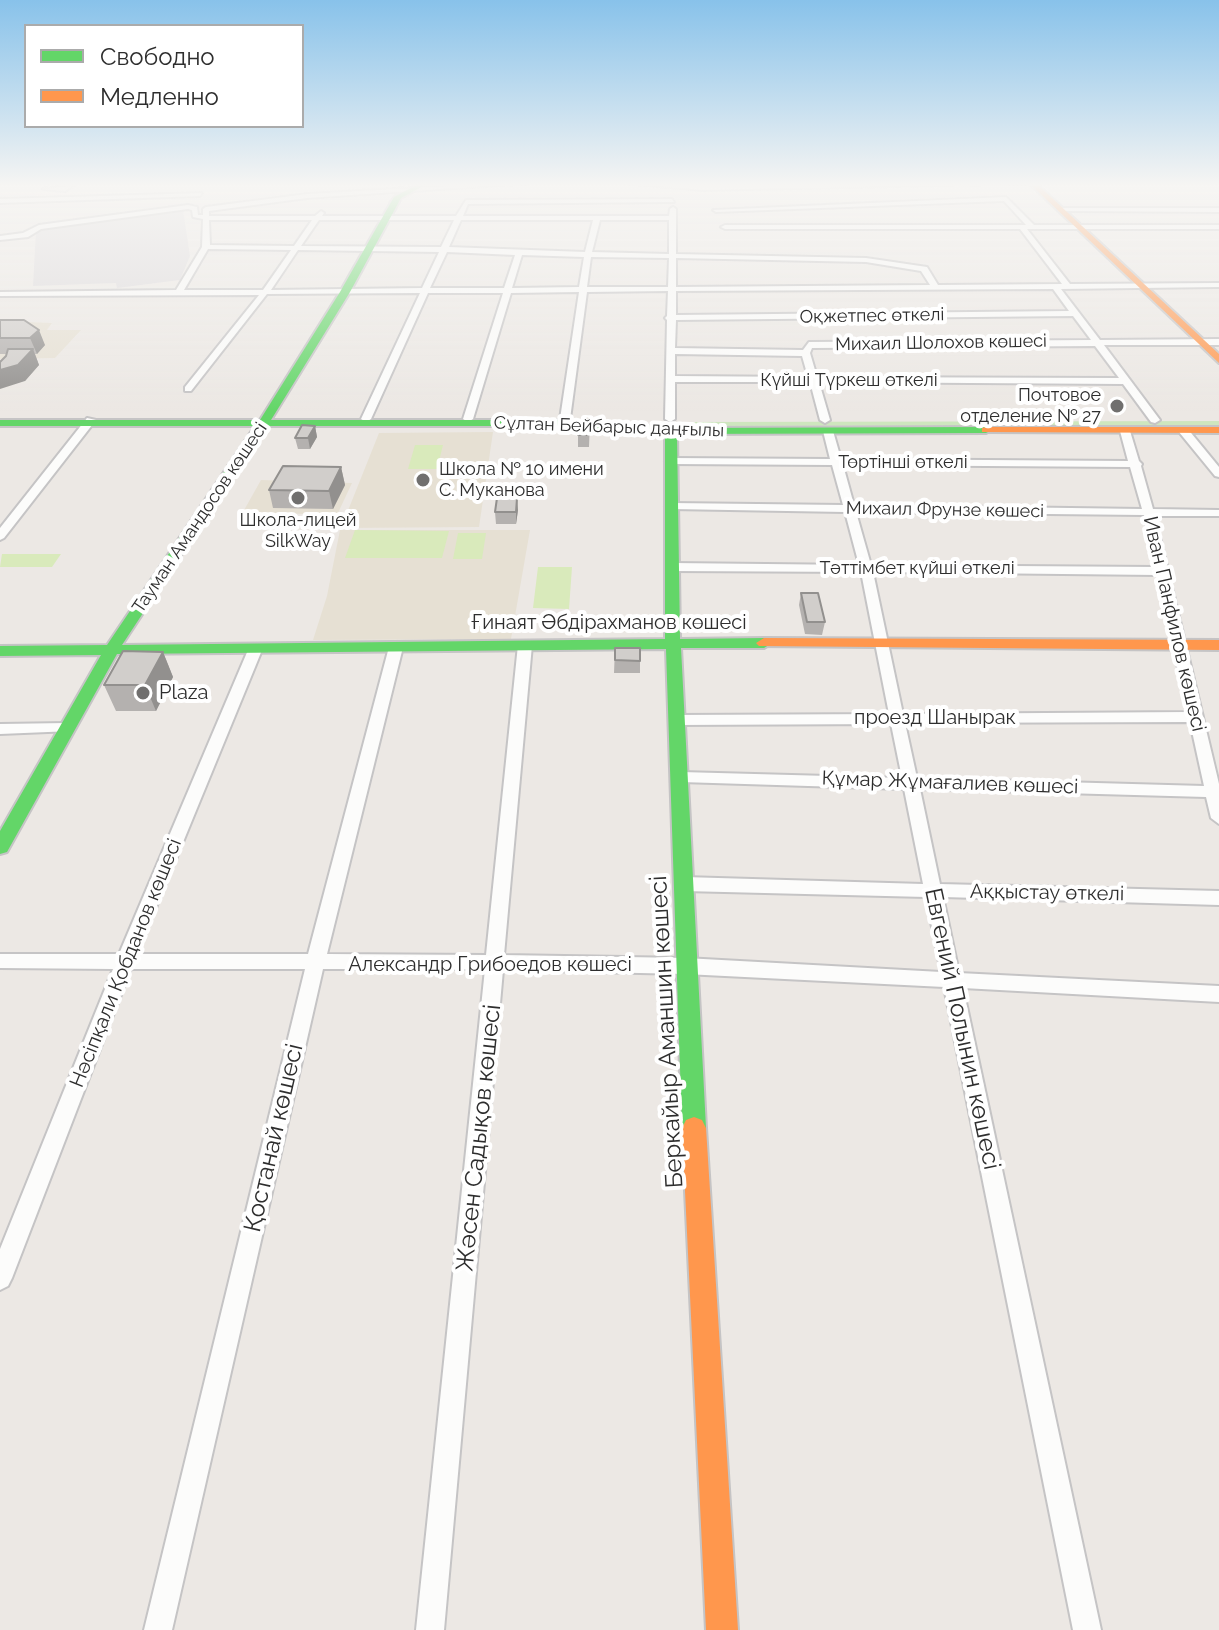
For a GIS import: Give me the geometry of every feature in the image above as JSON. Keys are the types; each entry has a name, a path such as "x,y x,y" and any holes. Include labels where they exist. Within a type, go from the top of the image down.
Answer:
{"main road":[{"name":"Тауман Амандосов көшесі","path":"0,847 111,651 271,422 364,259"},
{"path":"1113,259 1219,360"},
{"name":"Сұлтан Бейбарыс даңғылы","path":"271,422 565,419 646,425"},
{"name":"Сұлтан Бейбарыс даңғылы","path":"0,422 827,425 1219,420"},
{"name":"Беркайыр Аманшин көшесі","path":"670,425 673,643 681,777 685,966 722,1630"},
{"name":"Сұлтан Бейбарыс даңғылы","path":"827,425 1219,430"},
{"name":"Ғинаят Әбдірахманов көшесі","path":"0,651 673,643 1219,645"}],"street":[{"path":"178,293 199,259"},
{"path":"188,389 288,259"},
{"path":"366,419 442,259"},
{"path":"468,419 517,259"},
{"path":"565,419 587,259"},
{"name":"Беркайыр Аманшин көшесі","path":"670,259 670,425"},
{"path":"820,259 866,260 924,269 935,286"},
{"path":"1047,259 1067,285"},
{"path":"1054,285 1155,420"},
{"path":"0,294 1219,285"},
{"name":"Оқжетпес өткелі","path":"669,318 1075,313"},
{"name":"Михаил Шолохов көшесі","path":"669,351 806,353 809,345 1219,342"},
{"name":"Евгений Полынин көшесі","path":"806,353 866,569 1087,1630"},
{"name":"Күйші Түркеш өткелі","path":"670,379 1125,381"},
{"path":"0,536 89,422"},
{"path":"1183,430 1219,474"},
{"name":"Иван Панфилов көшесі","path":"1125,431 1149,513 1177,645 1216,792 1219,818"},
{"name":"Төртінші өткелі","path":"670,461 1137,464"},
{"name":"Михаил Фрунзе көшесі","path":"671,506 1219,513"},
{"name":"Тәттімбет күйші өткелі","path":"672,567 1162,571"},
{"name":"Жәсен Садықов көшесі","path":"430,1630 497,962 525,645"},
{"name":"Қостанай көшесі","path":"158,1630 315,964 396,647"},
{"name":"Нәсіпқали Қобданов көшесі","path":"0,1278 124,963 255,650"},
{"name":"проезд Шанырак","path":"676,720 1195,717"},
{"path":"0,729 67,728"},
{"name":"Құмар Жұмағалиев көшесі","path":"681,777 910,781 1216,792"},
{"name":"Аққыстау өткелі","path":"684,884 1219,898"},
{"name":"Александр Грибоедов көшесі","path":"0,961 497,962 685,966 1219,994"}],"shaded area":[{"path":"34,259 189,259 180,280 117,288 116,283 33,286"},
{"path":"0,321 52,323 47,330 81,330 55,358 0,359"},
{"name":"Школа № 10 имени С. Муканова","path":"493,432 479,527 341,528 379,433"},
{"name":"Школа-лицей SilkWay","path":"261,480 352,483 337,515 243,512"},
{"path":"340,530 530,530 511,639 313,640 327,596"}],"green space":[{"path":"1219,421 1219,425 691,426 691,422"},
{"path":"415,445 443,445 437,469 408,469"},
{"path":"355,530 449,531 442,558 345,558"},
{"path":"458,533 486,533 482,559 453,559"},
{"path":"2,554 61,554 52,567 0,567"},
{"path":"538,567 572,567 569,609 533,608"}],"building":[{"path":"0,320 24,320 39,330 30,338 0,338"},
{"path":"8,349 33,349 18,365 0,370 0,362"},
{"path":"580,421 590,421 589,435 578,435"},
{"path":"302,425 315,426 308,438 295,438"},
{"path":"283,466 341,467 329,491 269,490"},
{"path":"497,498 517,498 516,512 495,512"},
{"path":"801,593 818,593 825,622 807,622"},
{"path":"615,648 640,648 640,661 615,660"},
{"path":"123,651 163,652 145,685 104,685"}],"traffic: fast":[{"path":"0,847 111,651 273,408 363,259"},
{"path":"0,423 565,423 680,431 986,430"},
{"path":"671,431 673,643 694,1128"},
{"path":"0,651 764,643"}],"traffic: slow":[{"path":"1112,259 1219,360"},
{"path":"986,430 1219,430"},
{"path":"764,643 1219,645"},
{"path":"694,1128 722,1630"}],"place":[{"name":"Почтовое отделение № 27","path":"1117,406"},
{"name":"Школа № 10 имени С. Муканова","path":"423,480"},
{"name":"Школа-лицей SilkWay","path":"298,498"},
{"name":"Plaza","path":"143,693"}]}
